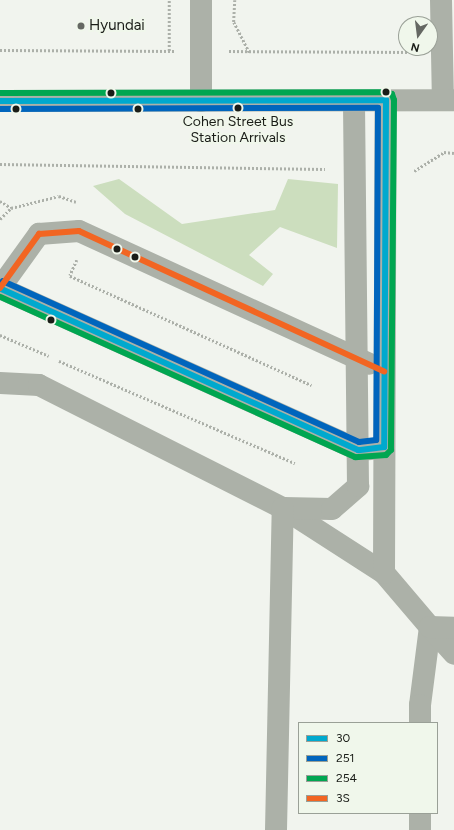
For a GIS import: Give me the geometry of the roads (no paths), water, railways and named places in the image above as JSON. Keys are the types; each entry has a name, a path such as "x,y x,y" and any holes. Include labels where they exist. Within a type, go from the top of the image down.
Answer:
{"street":[{"path":"201,0 201,101"},
{"path":"0,101 448,100 441,0"},
{"path":"282,508 332,509 358,486 354,100"},
{"path":"384,573 386,100"},
{"path":"384,371 79,231 39,234 0,288 358,450 384,447"},
{"path":"0,383 39,385 282,508 384,573 454,654"},
{"path":"276,830 282,508"},
{"path":"430,628 454,628"},
{"path":"420,722 420,705 430,628"},
{"path":"420,814 420,830"}],"place":[{"name":"Hyundai","path":"81,26"},
{"name":"Cohen Street Bus Station Arrivals","path":"238,108"}]}
